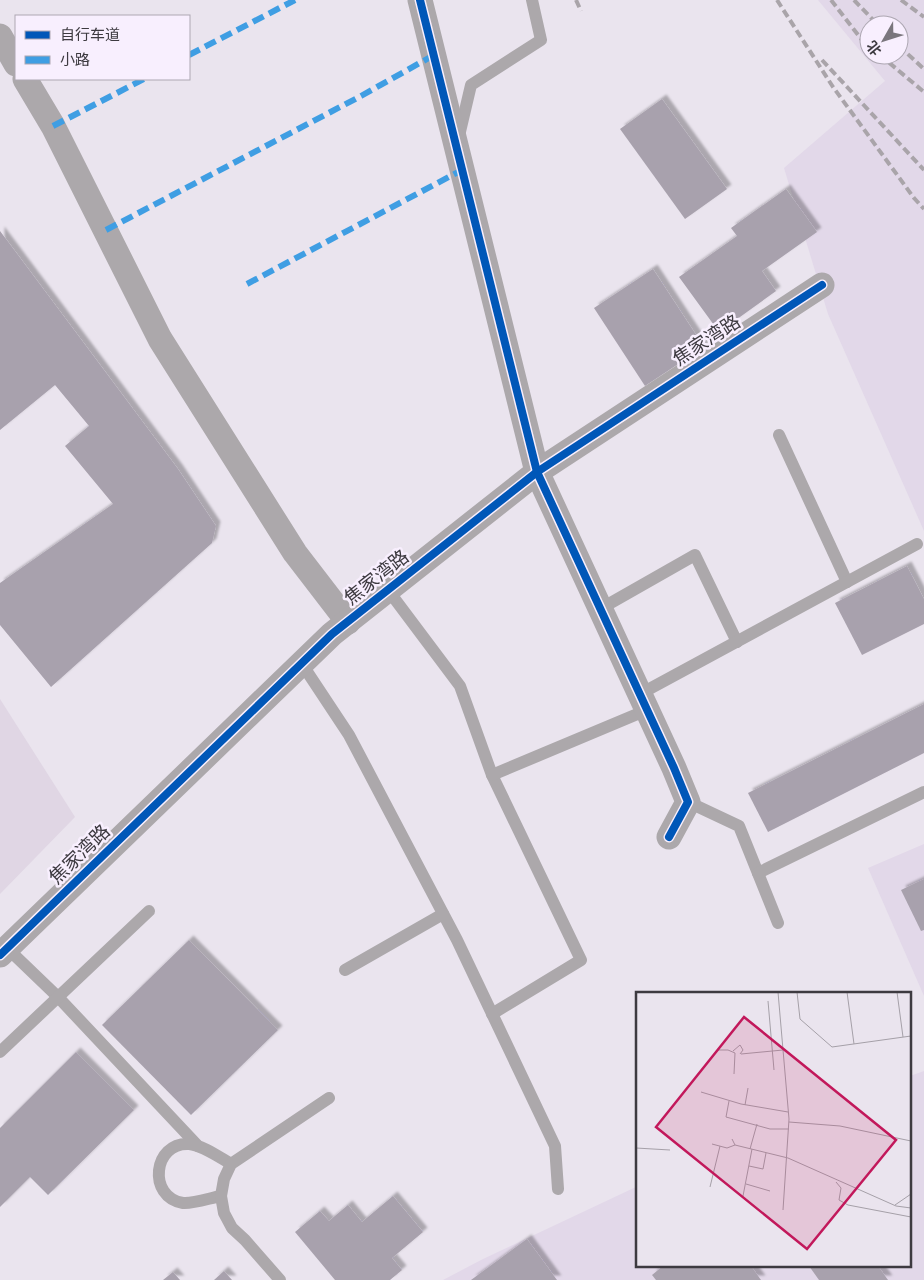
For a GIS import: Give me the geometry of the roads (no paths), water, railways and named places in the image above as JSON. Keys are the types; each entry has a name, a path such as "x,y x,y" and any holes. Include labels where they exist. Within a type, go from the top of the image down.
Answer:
{"street":[{"path":"420,0 537,472 688,802 669,837"},
{"path":"0,36 15,62"},
{"path":"26,80 54,126 160,339 295,553 348,622"},
{"name":"焦家湾路","path":"3,951 332,634 537,472 822,285"}],"lane":[{"path":"457,148 471,85 541,40 532,0"},
{"path":"779,435 847,582"},
{"path":"492,775 643,702 737,642 916,544"},
{"path":"600,609 694,555 737,642"},
{"path":"388,590 460,686 492,775 581,960 492,1014"},
{"path":"302,664 349,736 443,914 492,1014 555,1146 558,1189"},
{"path":"758,873 924,792"},
{"path":"688,802 739,826 778,923"},
{"path":"0,1052 149,911"},
{"path":"345,970 443,914"},
{"path":"3,951 58,997 198,1146"},
{"path":"280,1280 232,1228 224,1213 221,1196 224,1179 231,1164 329,1098"},
{"path":"221,1196 192,1203 182,1203 173,1199 160,1185 158,1176 159,1166 163,1157 170,1150 178,1145 188,1144 198,1146 231,1164"}],"railway":[{"path":"576,0 581,11"},
{"path":"777,0 833,87 924,209"},
{"path":"831,0 859,36"},
{"path":"854,0 868,15"},
{"path":"901,0 924,17"},
{"path":"909,55 924,69"},
{"path":"822,60 924,170"},
{"path":"892,65 924,92"}]}
